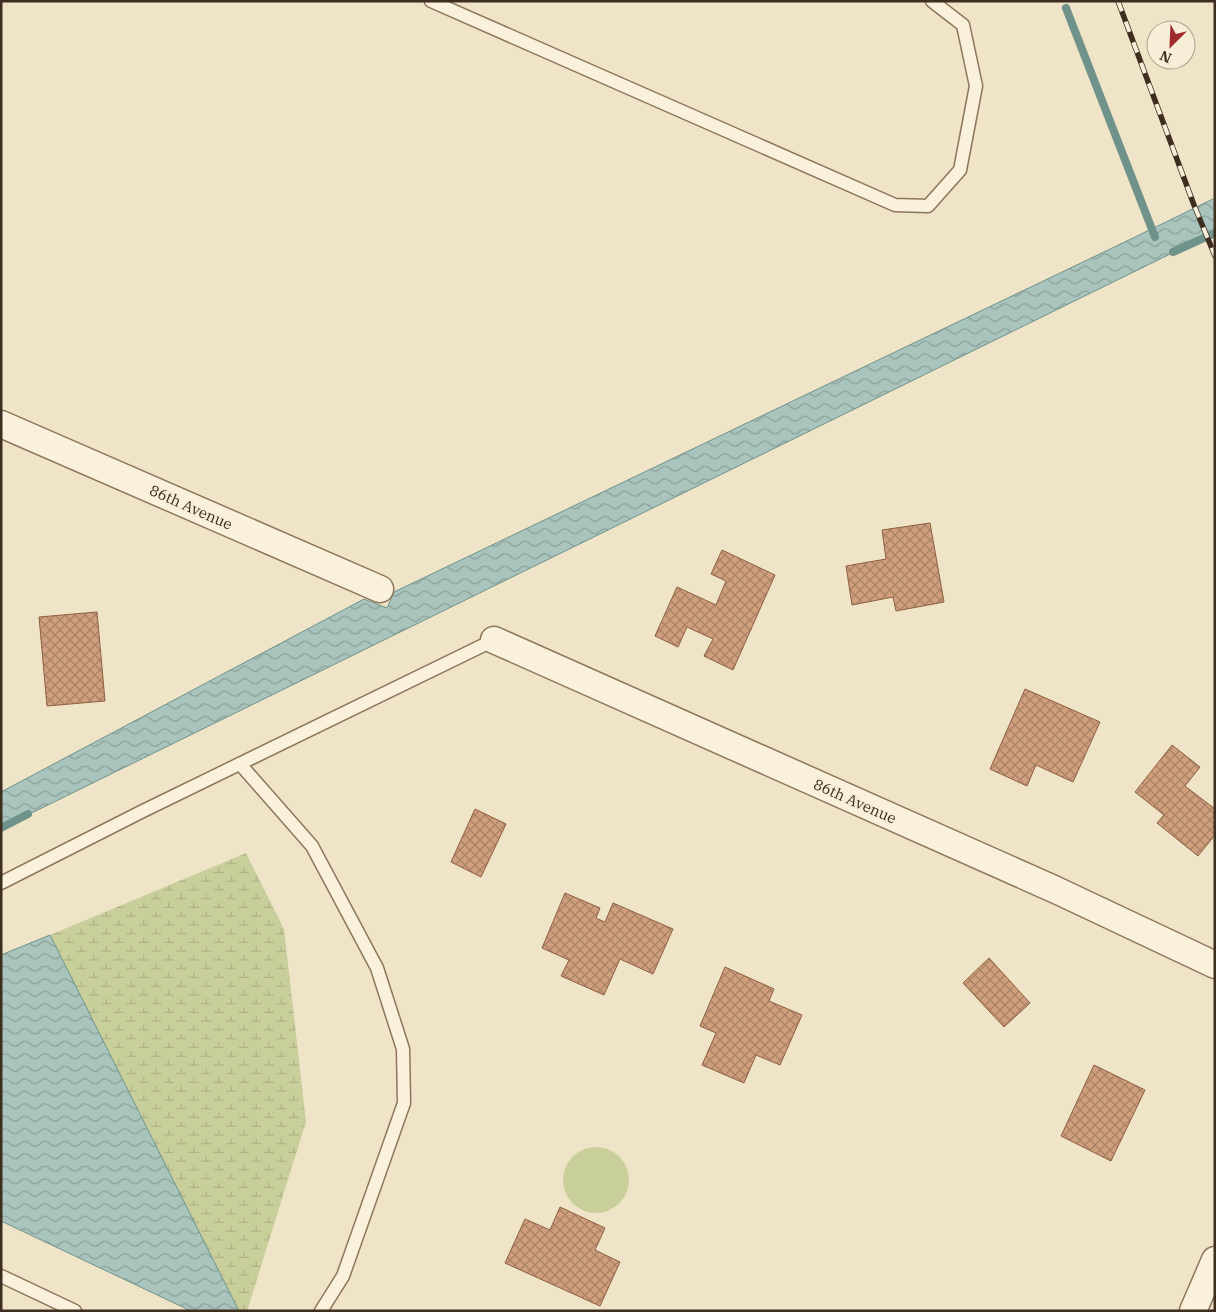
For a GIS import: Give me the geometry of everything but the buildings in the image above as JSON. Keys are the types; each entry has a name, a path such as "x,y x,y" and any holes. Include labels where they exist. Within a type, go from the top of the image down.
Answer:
{"street":[{"name":"86th Avenue","path":"1,424 380,589"},
{"name":"86th Avenue","path":"494,640 1056,890 1215,965"},
{"path":"1192,1311 1215,1260"}],"lane":[{"path":"431,1 895,205 928,206 960,170 976,86 963,25 932,1"},
{"path":"1,884 143,811 494,640"},
{"path":"240,764 312,846 377,968 403,1049 404,1103 343,1276 321,1311"},
{"path":"1,1276 75,1311"}],"green space":[{"path":"246,853 284,929 306,1122 247,1311 239,1311 50,935"},
{"path":"596,1147 609,1150 619,1157 626,1167 629,1180 626,1193 619,1203 609,1210 596,1213 583,1210 573,1203 566,1193 563,1180 566,1167 573,1157 583,1150"}],"water":[{"path":"1215,198 1215,232 1,828 1,792 364,599 387,608 394,592"},
{"path":"50,935 239,1311 191,1311 1,1221 1,955"}],"waterway":[{"path":"1066,8 1155,237"},
{"path":"1173,252 1215,233"},
{"path":"1,828 28,814"}],"railway":[{"path":"1118,1 1215,256"}]}
